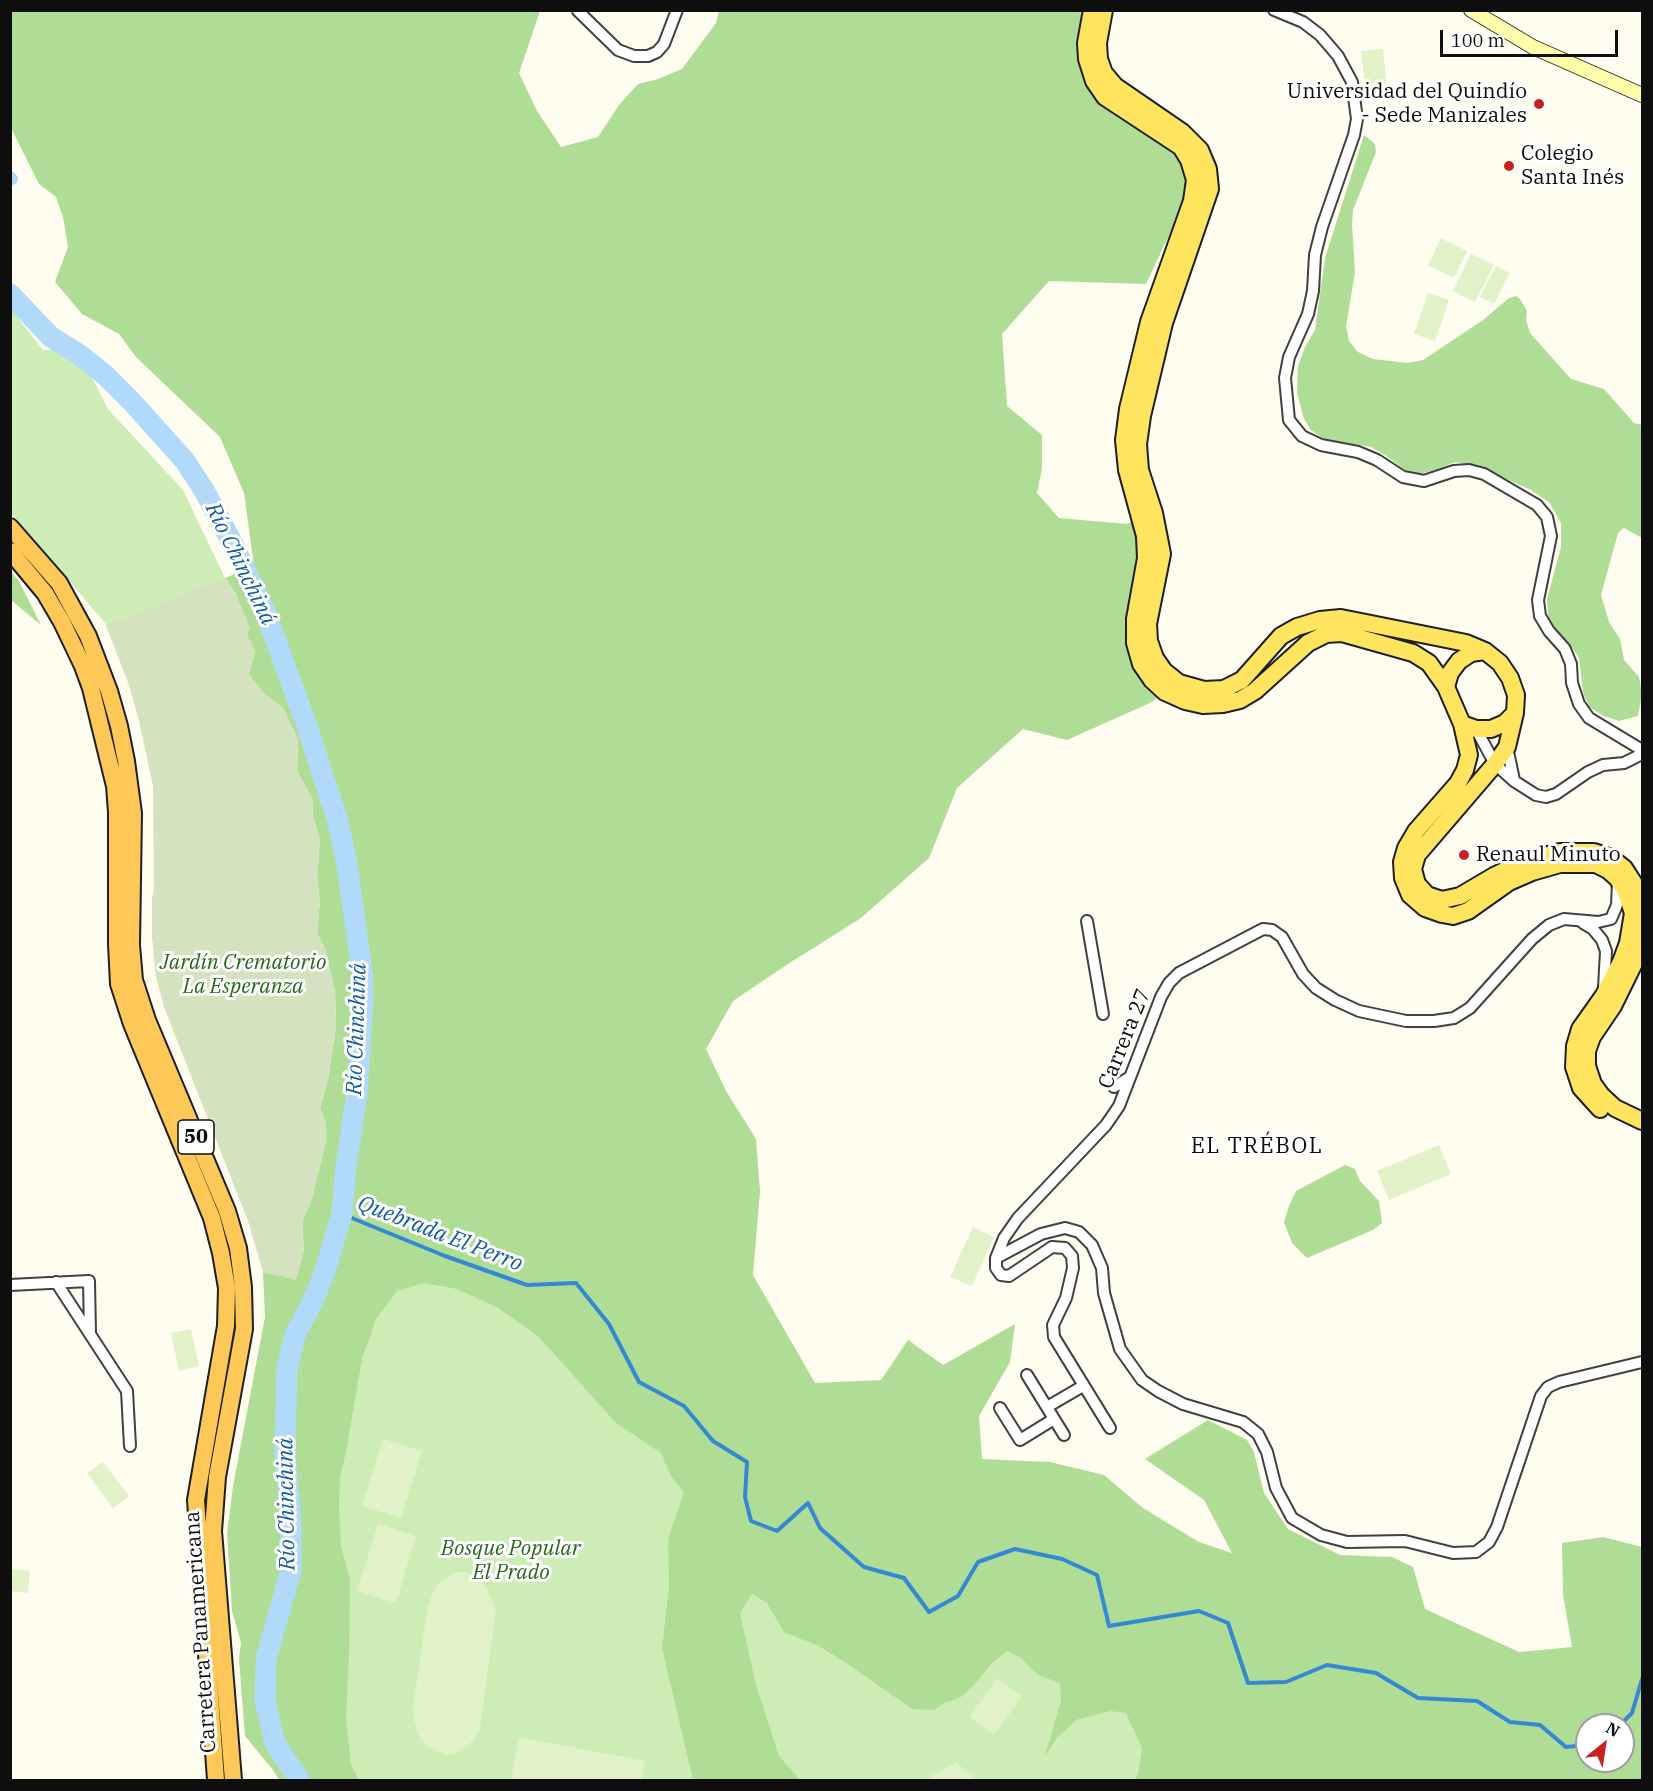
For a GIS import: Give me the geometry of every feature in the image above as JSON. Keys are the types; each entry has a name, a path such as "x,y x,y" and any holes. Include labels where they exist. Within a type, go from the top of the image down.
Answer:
{"highway":[{"name":"Carretera Panamericana","path":"10,527 59,584 88,636 109,691 124,749 133,813 131,945 134,980 147,1020 227,1210 238,1248 243,1287 244,1329 217,1477 213,1531 233,1780"},
{"name":"Carretera Panamericana","path":"10,551 45,593 62,622 91,688 115,786 119,984 132,1024 212,1218 227,1288 226,1326 196,1500 216,1780"}],"main road":[{"path":"1092,10 1086,43 1087,59 1094,81 1105,97 1180,147 1189,160 1195,180 1192,201 1149,322 1128,409 1124,440 1127,470 1145,536 1146,558 1135,619 1135,643 1142,664 1152,680 1165,692 1185,701 1203,705 1240,700 1255,691 1308,643 1326,634 1342,633 1413,652 1429,663 1469,726 1469,755 1458,783 1416,831 1406,848 1402,862 1403,878 1410,895 1425,908 1453,915 1468,911 1509,882 1560,864 1596,864 1617,878 1624,889 1633,914 1632,925 1622,962 1604,995 1580,1029 1575,1046 1574,1067 1581,1088 1593,1103 1608,1116 1642,1132"},
{"path":"1104,10 1098,43 1099,59 1104,73 1115,87 1182,132 1200,150 1208,169 1210,189 1164,323 1142,416 1138,444 1140,470 1154,513 1162,554 1148,624 1149,641 1155,658 1164,671 1179,683 1204,690 1224,689 1242,680 1281,636 1297,627 1320,620 1341,618 1466,643 1485,651 1500,663 1510,678 1516,695 1515,713 1507,747 1496,764 1417,855 1413,869 1417,884 1427,895 1442,900 1460,896 1525,861 1560,852 1594,852 1611,858 1624,868 1635,885 1642,912 1640,951 1613,1006 1592,1037 1587,1051 1587,1066 1593,1084 1601,1095 1615,1108 1642,1121"},
{"path":"1471,10 1533,47 1642,95"},
{"path":"1446,687 1450,673 1458,661 1471,653 1485,651"},
{"path":"1469,726 1491,729 1505,723 1515,713"}],"street":[{"path":"578,11 618,50 634,56 648,56 657,52 664,44 677,10"},
{"path":"1274,10 1304,22 1320,35 1338,56 1352,82 1357,119 1354,135 1322,227 1315,255 1313,291 1308,314 1289,357 1285,378 1289,420 1302,436 1321,445 1358,452 1377,460 1403,477 1424,481 1454,471 1469,470 1484,474 1537,505 1547,518 1551,536 1538,600 1540,616 1549,631 1565,649 1571,664 1572,683 1579,704 1589,718 1642,750"},
{"path":"1469,726 1496,764 1514,781 1536,795 1545,797 1556,794 1603,765 1624,764 1640,760"},
{"path":"1507,747 1514,781"},
{"name":"Carrera 27","path":"996,1258 1004,1238 1018,1218 1106,1125 1119,1106 1161,997 1169,983 1179,973 1263,929 1272,930 1282,937 1303,974 1316,988 1335,1000 1359,1011 1406,1021 1454,1018 1470,1008 1532,939 1549,925 1564,919 1598,922 1611,918 1617,905 1617,878"},
{"path":"1578,920 1593,929 1602,940 1606,951 1604,995"},
{"path":"1087,921 1103,1014"},
{"path":"1114,1087 1130,1077"},
{"path":"1110,1428 1054,1337 1053,1325 1066,1298 1073,1268 1072,1256 1065,1248 1052,1248 1009,1276 1001,1275 996,1268 996,1258 1041,1234 1065,1228 1080,1232 1092,1245 1102,1268 1104,1293 1120,1348 1142,1380 1183,1404 1243,1422 1258,1434 1267,1452 1276,1488 1292,1518 1321,1535 1347,1542 1405,1541 1453,1553 1476,1552 1489,1542 1497,1527 1541,1396 1548,1387 1559,1382 1642,1362"},
{"path":"10,1285 89,1281 90,1333"},
{"path":"56,1282 128,1391 130,1446"},
{"path":"1027,1375 1064,1435"},
{"path":"1047,1407 1083,1386"},
{"path":"1000,1408 1020,1440 1054,1419"}],"green space":[{"path":"11,11 540,11 519,73 537,111 561,147 598,137 619,105 638,84 682,69 716,23 719,11 1092,11 1086,43 1164,136 1195,180 1146,284 1049,281 1002,334 1007,406 1042,435 1042,468 1037,493 1059,518 1127,524 1141,517 1135,619 1165,692 1150,703 1067,740 1023,729 957,788 929,858 861,918 733,1001 706,1049 726,1091 756,1139 760,1191 753,1275 815,1383 881,1380 908,1340 943,1365 1015,1324 1010,1362 979,1416 982,1459 1050,1462 1104,1475 1143,1508 1199,1542 1232,1553 1204,1500 1145,1459 1208,1420 1247,1440 1254,1452 1264,1493 1288,1529 1340,1555 1392,1557 1413,1567 1425,1609 1519,1652 1572,1647 1563,1595 1562,1543 1603,1537 1642,1547 1642,1780 1135,1780 1142,1748 1126,1713 1110,1711 1076,1720 1057,1738 1045,1756 1061,1701 1060,1683 1038,1675 1021,1658 1007,1651 991,1664 961,1697 934,1710 912,1709 819,1646 784,1632 767,1603 752,1594 740,1613 756,1685 779,1756 800,1780 693,1780 662,1648 669,1587 668,1539 684,1492 671,1476 661,1453 616,1423 538,1336 498,1308 457,1289 424,1283 397,1291 376,1319 362,1359 340,1479 341,1547 350,1579 346,1719 351,1764 359,1780 279,1780 245,1736 239,1659 241,1643 232,1611 227,1533 233,1486 265,1317 263,1272 296,1279 304,1250 302,1222 312,1199 326,1123 320,1108 328,1079 336,1027 335,991 325,949 317,933 320,900 317,877 320,840 313,817 312,798 297,771 298,740 283,708 263,693 249,674 255,652 247,635 236,594 225,578 254,566 244,493 220,437 136,357 119,334 82,314 55,282 68,247 63,217 56,197 39,184 11,128"},
{"path":"1383,49 1387,89 1366,92 1361,51"},
{"path":"1364,135 1375,144 1376,152 1353,210 1355,272 1346,326 1349,341 1358,352 1373,359 1408,363 1423,360 1483,320 1509,298 1516,296 1527,311 1526,319 1530,333 1571,379 1604,389 1634,423 1642,425 1642,538 1624,528 1618,533 1601,595 1609,622 1620,639 1624,660 1639,677 1642,693 1638,716 1619,721 1604,716 1589,707 1583,692 1579,658 1570,644 1554,630 1548,616 1547,599 1561,547 1561,523 1549,502 1531,490 1482,468 1455,462 1419,474 1405,470 1371,447 1321,437 1311,430 1304,419 1297,393 1298,366 1315,330 1325,258"},
{"path":"1441,238 1467,251 1454,278 1428,265"},
{"path":"1471,254 1494,265 1475,302 1453,291"},
{"path":"1496,266 1510,273 1494,304 1480,297"},
{"path":"1428,293 1449,300 1435,341 1414,334"},
{"path":"10,308 43,350 58,350 87,368 108,409 183,490 225,578 128,617 105,623 11,513"},
{"path":"11,572 19,581 41,625 11,600"},
{"name":"Jardín Crematorio La Esperanza","path":"225,578 236,594 250,628 247,635 255,652 249,674 263,693 283,708 298,740 297,771 312,798 313,817 320,840 317,877 320,900 317,932 325,949 335,991 336,1027 328,1079 320,1108 326,1123 327,1139 312,1199 302,1222 304,1250 296,1280 263,1272 248,1221 164,1007 156,977 152,937 153,786 129,685 105,623 128,617"},
{"path":"1439,1145 1451,1174 1389,1200 1377,1171"},
{"path":"1345,1165 1355,1169 1360,1181 1379,1201 1382,1223 1373,1230 1307,1258 1292,1243 1284,1222 1289,1206 1296,1191"},
{"name":"Bosque Popular El Prado","path":"342,1214 1575,1756 1575,1773 1635,1773 1635,1742 1639,1780 299,1780"},
{"path":"973,1227 994,1237 972,1286 950,1277"},
{"path":"191,1329 199,1366 179,1371 171,1333"},
{"path":"383,1439 422,1451 401,1518 362,1506"},
{"path":"103,1462 129,1496 113,1508 87,1473"},
{"path":"378,1524 416,1536 396,1603 357,1591"},
{"path":"10,1569 30,1571 28,1593 11,1591"},
{"path":"465,1572 484,1584 496,1610 480,1727 475,1739 460,1752 448,1755 434,1751 420,1740 413,1707 428,1605 437,1585 445,1578"},
{"path":"997,1678 1022,1696 994,1735 969,1717"},
{"path":"519,1737 645,1761 641,1780 511,1780"},
{"path":"956,1762 977,1780 925,1780"}],"waterway":[{"name":"Río Chinchiná","path":"10,294 51,337 80,355 105,375 132,402 185,461 205,492 266,614 307,726 338,822 347,864 362,972 363,997 357,1093 346,1166 342,1214 325,1271 314,1299 295,1335 287,1369 285,1453 291,1523 291,1570 266,1659 265,1701 275,1743 299,1780"},
{"name":"Quebrada El Perro","path":"342,1214 445,1256 527,1285 576,1283 609,1324 639,1382 684,1406 713,1441 747,1462 745,1497 751,1521 777,1531 808,1503 820,1528 864,1567 904,1578 929,1612 958,1596 978,1562 1015,1549 1062,1559 1097,1575 1109,1626 1199,1611 1228,1623 1248,1683 1286,1682 1327,1665 1376,1673 1418,1698 1477,1701 1510,1722 1540,1725 1566,1747 1575,1746"},
{"name":"Quebrada El Perro","path":"1632,1713 1642,1679"}],"place":[{"name":"Universidad del Quindío - Sede Manizales","path":"1539,104"},
{"name":"Colegio Santa Inés","path":"1509,166"},
{"name":"Renaul Minuto","path":"1464,855"}],"district":[{"name":"EL TRÉBOL","path":"1257,1147"}]}
